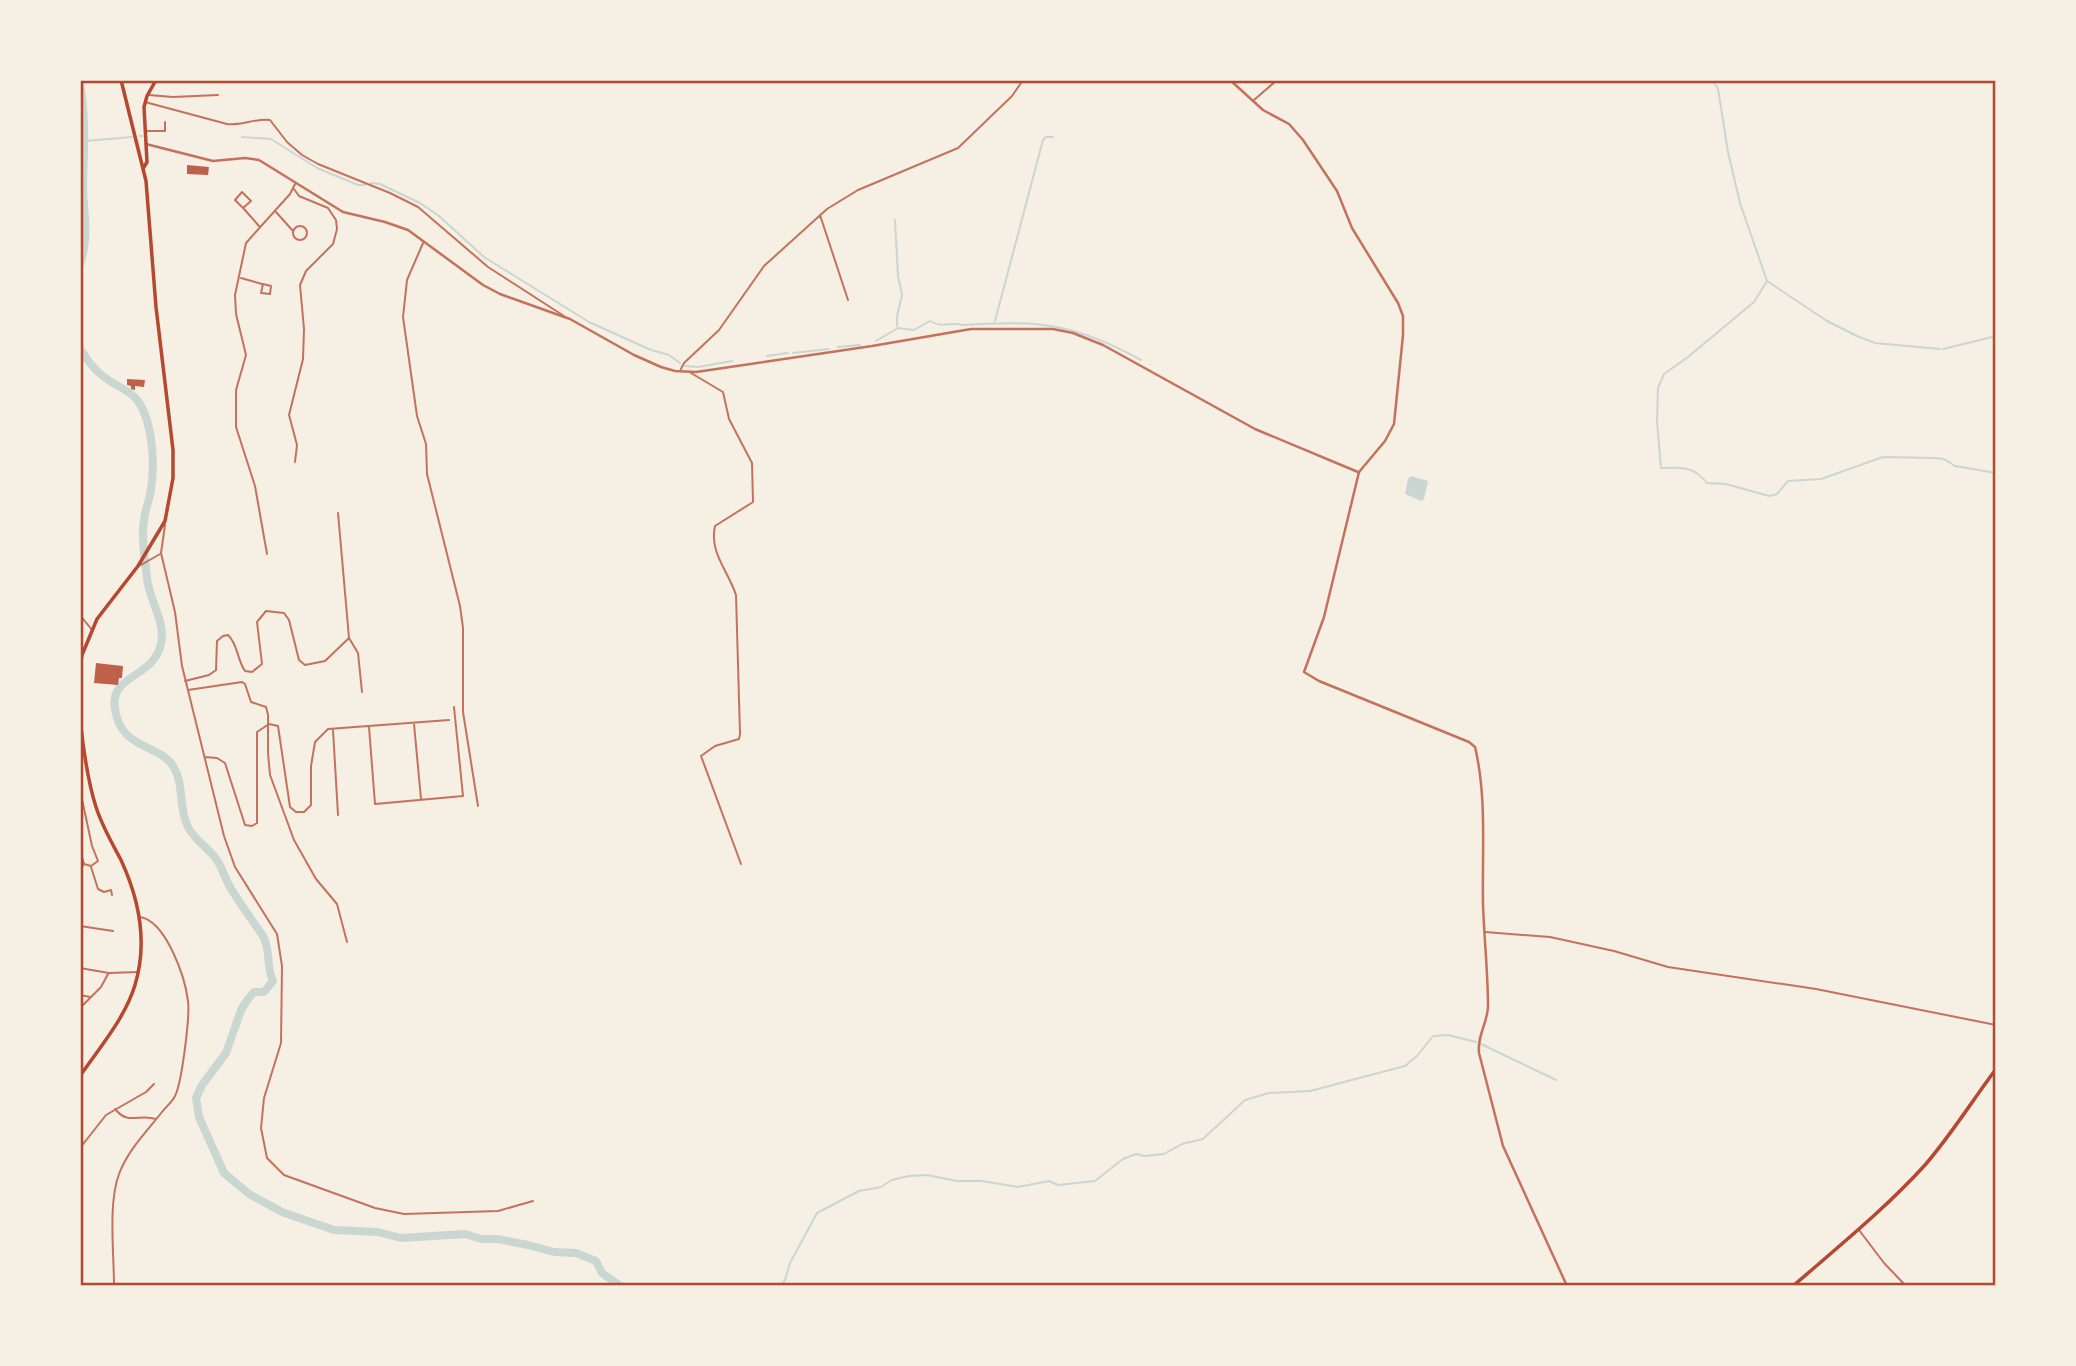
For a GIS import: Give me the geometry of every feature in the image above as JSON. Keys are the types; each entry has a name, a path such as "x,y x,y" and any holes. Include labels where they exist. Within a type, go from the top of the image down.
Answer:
{"main road":[{"path":"80,667 82,655 97,619 138,566 165,521 173,478 173,450 156,307 144,167 121,80"},
{"path":"144,167 147,162 145,102 156,80"},
{"path":"80,718 83,757 96,807 133,889 140,917 142,952 139,972 128,1004 80,1076"},
{"path":"1793,1286 1859,1229 1926,1163 1996,1069"}],"street":[{"path":"680,372 684,363 722,327 760,271 820,215 837,201 858,190 958,148 1004,103 1023,80"},
{"path":"1230,80 1252,101 1289,124 1303,140 1336,191 1353,231 1401,309 1403,335 1394,424 1385,441 1359,472 1324,617 1304,672 1469,742 1475,747 1482,798 1488,1010 1479,1037 1479,1054 1507,1157 1567,1286"},
{"path":"1252,101 1277,80"},
{"path":"148,94 162,97 218,95"},
{"path":"145,102 227,124 270,120 302,156 418,207 488,267 559,311 564,317"},
{"path":"145,131 164,131 165,122"},
{"path":"146,144 213,161 255,159 344,212 400,227 493,290 564,317 669,370 691,372 971,329 1053,329 1073,333 1103,345 1255,429 1359,472"},
{"path":"267,554 255,486 236,427 236,390 246,355 236,314 236,295 246,243 294,188 295,183"},
{"path":"294,188 299,196 328,208 336,220 337,229 333,243 306,271 300,285 304,329 303,359 289,415 297,445 295,462"},
{"path":"243,208 251,201 242,192 235,200 259,226"},
{"path":"275,211 293,232"},
{"path":"820,215 848,300"},
{"path":"423,242 407,280 402,317 417,416 426,443 427,474 460,606 463,628 463,712 478,806"},
{"path":"240,278 263,284"},
{"path":"691,372 691,375 723,393 729,419 752,463 753,502 715,526 712,539 736,595 740,734 738,739 715,746 701,756 741,864"},
{"path":"338,513 349,638 358,653 362,692"},
{"path":"165,521 161,554 175,612 185,681 224,836 235,867 277,934 282,966 281,1043 264,1098 261,1128 267,1158 284,1175 375,1208 404,1214 498,1211 533,1201"},
{"path":"138,566 161,554"},
{"path":"185,681 209,675 216,670 217,641 228,635 233,639 239,663 245,671 258,669 262,664 262,656 257,622 266,611 284,613 289,620 299,660 305,664 325,661 349,638"},
{"path":"80,615 93,631"},
{"path":"188,690 242,682 251,702 266,707 270,775 294,839 316,879 337,904 347,942"},
{"path":"369,726 375,804 463,796 454,707"},
{"path":"269,723 278,726 290,807 296,812 304,812 311,805 311,766 315,743 328,729 449,720"},
{"path":"204,757 217,758 225,763 244,825 255,825 257,732 269,723"},
{"path":"414,723 421,800"},
{"path":"333,729 338,816"},
{"path":"80,790 92,846 98,861 91,866 83,864"},
{"path":"80,849 83,864 80,870"},
{"path":"91,866 98,889 104,892 111,890 112,895"},
{"path":"114,1286 113,1216 119,1175 133,1147 175,1097 180,1081 189,1002 181,969 162,933 149,919 140,917"},
{"path":"80,926 113,931"},
{"path":"1484,932 1550,937 1614,951 1668,967 1839,993 1996,1025"},
{"path":"80,968 109,973 139,972"},
{"path":"80,1008 101,987 109,973"},
{"path":"80,995 91,997"},
{"path":"80,1148 95,1128 115,1109 146,1092 154,1084"},
{"path":"115,1109 126,1119 157,1119"},
{"path":"1859,1229 1884,1263 1906,1286"}],"shaded area":[{"path":"1411,476 1428,481 1424,499 1421,501 1405,494"}],"building":[{"path":"187,165 209,167 208,175 187,174"},
{"path":"127,379 145,380 144,387 135,386 135,390 131,389 131,386 127,385"},
{"path":"96,663 123,666 118,685 94,683"}],"waterway":[{"path":"1712,80 1718,89 1728,152 1740,203 1767,281 1827,321 1857,336 1875,343 1940,349"},
{"path":"80,84 84,121 85,233 80,264"},
{"path":"85,141 132,137"},
{"path":"242,137 271,139 317,168 358,185 365,185"},
{"path":"995,321 1043,140 1053,137"},
{"path":"371,183 380,184 420,203 439,216 484,257 589,322 651,350 669,355 680,363"},
{"path":"895,220 898,276 902,295 897,326"},
{"path":"1767,281 1754,302 1664,374 1658,388 1657,421 1661,468 1687,469 1697,473 1707,483 1726,484 1769,496 1777,494 1788,481 1821,479 1883,457 1944,459 1955,466 1996,473"},
{"path":"876,341 898,328 914,330 930,321 943,325 1035,324 1075,331 1096,338 1141,360"},
{"path":"1943,349 1996,336"},
{"path":"838,347 860,345"},
{"path":"80,348 98,372 138,401 147,421 152,444 152,479 143,527 143,542 148,586 161,627 161,644 150,664 119,689 115,698 115,709 124,732 158,753 173,766 179,781 188,827 216,859 228,884 263,936 273,981 264,992 254,992 248,999 241,1010 226,1053 202,1085 196,1098 199,1117 224,1173 249,1194 282,1212 334,1230 378,1232 401,1238 465,1234 554,1252 576,1253 596,1261 602,1273 620,1286"},
{"path":"793,353 829,349"},
{"path":"767,356 788,353"},
{"path":"685,366 698,367 732,361"},
{"path":"781,1286 790,1263 817,1213 859,1191 881,1187 892,1180 927,1175 1018,1187 1049,1181 1058,1185 1095,1181 1123,1159 1136,1154 1164,1154 1182,1144 1203,1139 1245,1100 1269,1093 1310,1091 1405,1066 1433,1036 1448,1035 1476,1042"},
{"path":"1479,1043 1556,1080"}]}
